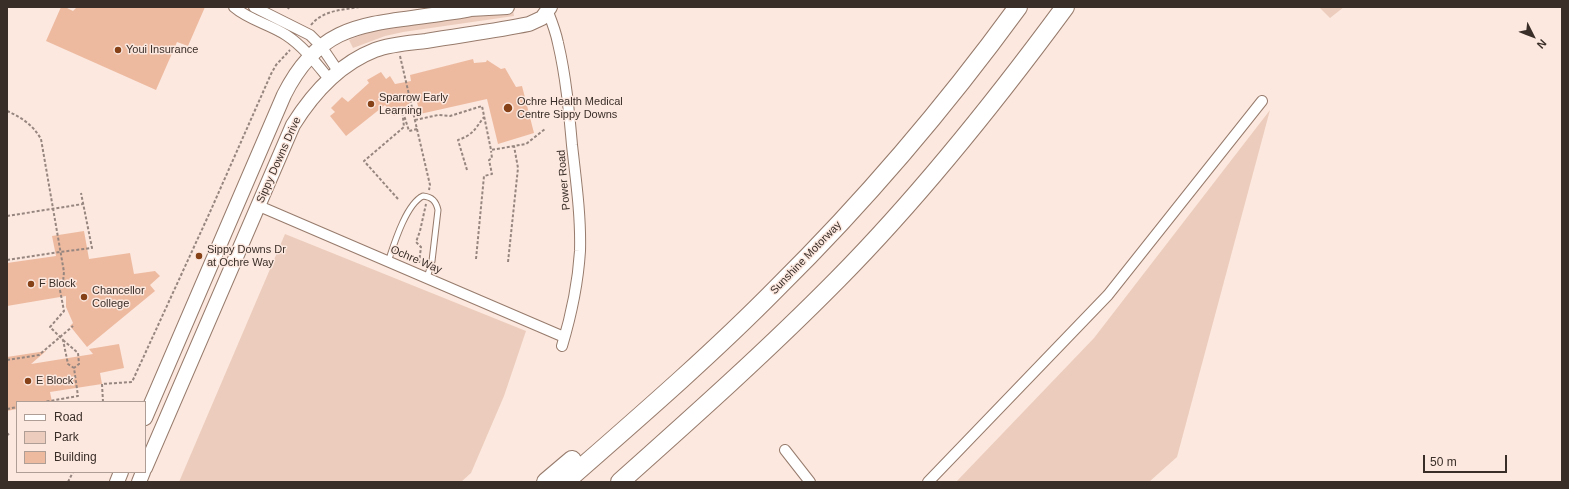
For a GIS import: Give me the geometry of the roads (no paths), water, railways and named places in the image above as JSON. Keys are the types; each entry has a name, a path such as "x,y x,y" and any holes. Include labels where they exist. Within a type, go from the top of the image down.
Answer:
{"highway":[{"name":"Sunshine Motorway","path":"565,482 712,352 776,289 858,204 948,99 1018,7"},
{"path":"620,482 707,405 777,340 865,251 937,170 1039,42 1064,7"},
{"path":"546,482 653,393 669,391"}],"main road":[{"name":"Sippy Downs Drive","path":"146,416 284,95 298,70 310,56 321,46 340,34 373,24 474,8 508,7"},
{"name":"Sippy Downs Drive","path":"146,466 293,126 310,101 333,75 367,54 397,45 524,25 540,20 547,8"}],"street":[{"path":"234,7 257,21 281,32 333,75"},
{"path":"254,7 306,31 321,46 333,75"},
{"name":"Power Road","path":"547,8 559,48 568,105 579,207 580,252 577,280 572,310 563,342"},
{"path":"928,482 1108,295 1262,100"},
{"name":"Ochre Way","path":"259,206 427,278 563,342"},
{"path":"785,450 810,482"}],"lane":[{"path":"388,262 411,207 417,198 423,196 432,198 435,201 438,210 432,261 427,278"}],"place":[{"name":"Youi Insurance","path":"118,50"},
{"name":"Sparrow Early Learning","path":"371,104"},
{"name":"Ochre Health Medical Centre Sippy Downs","path":"508,108"},
{"name":"Sippy Downs Dr at Ochre Way","path":"199,256"},
{"name":"F Block","path":"31,284"},
{"name":"Chancellor College","path":"84,297"},
{"name":"E Block","path":"28,381"}]}
